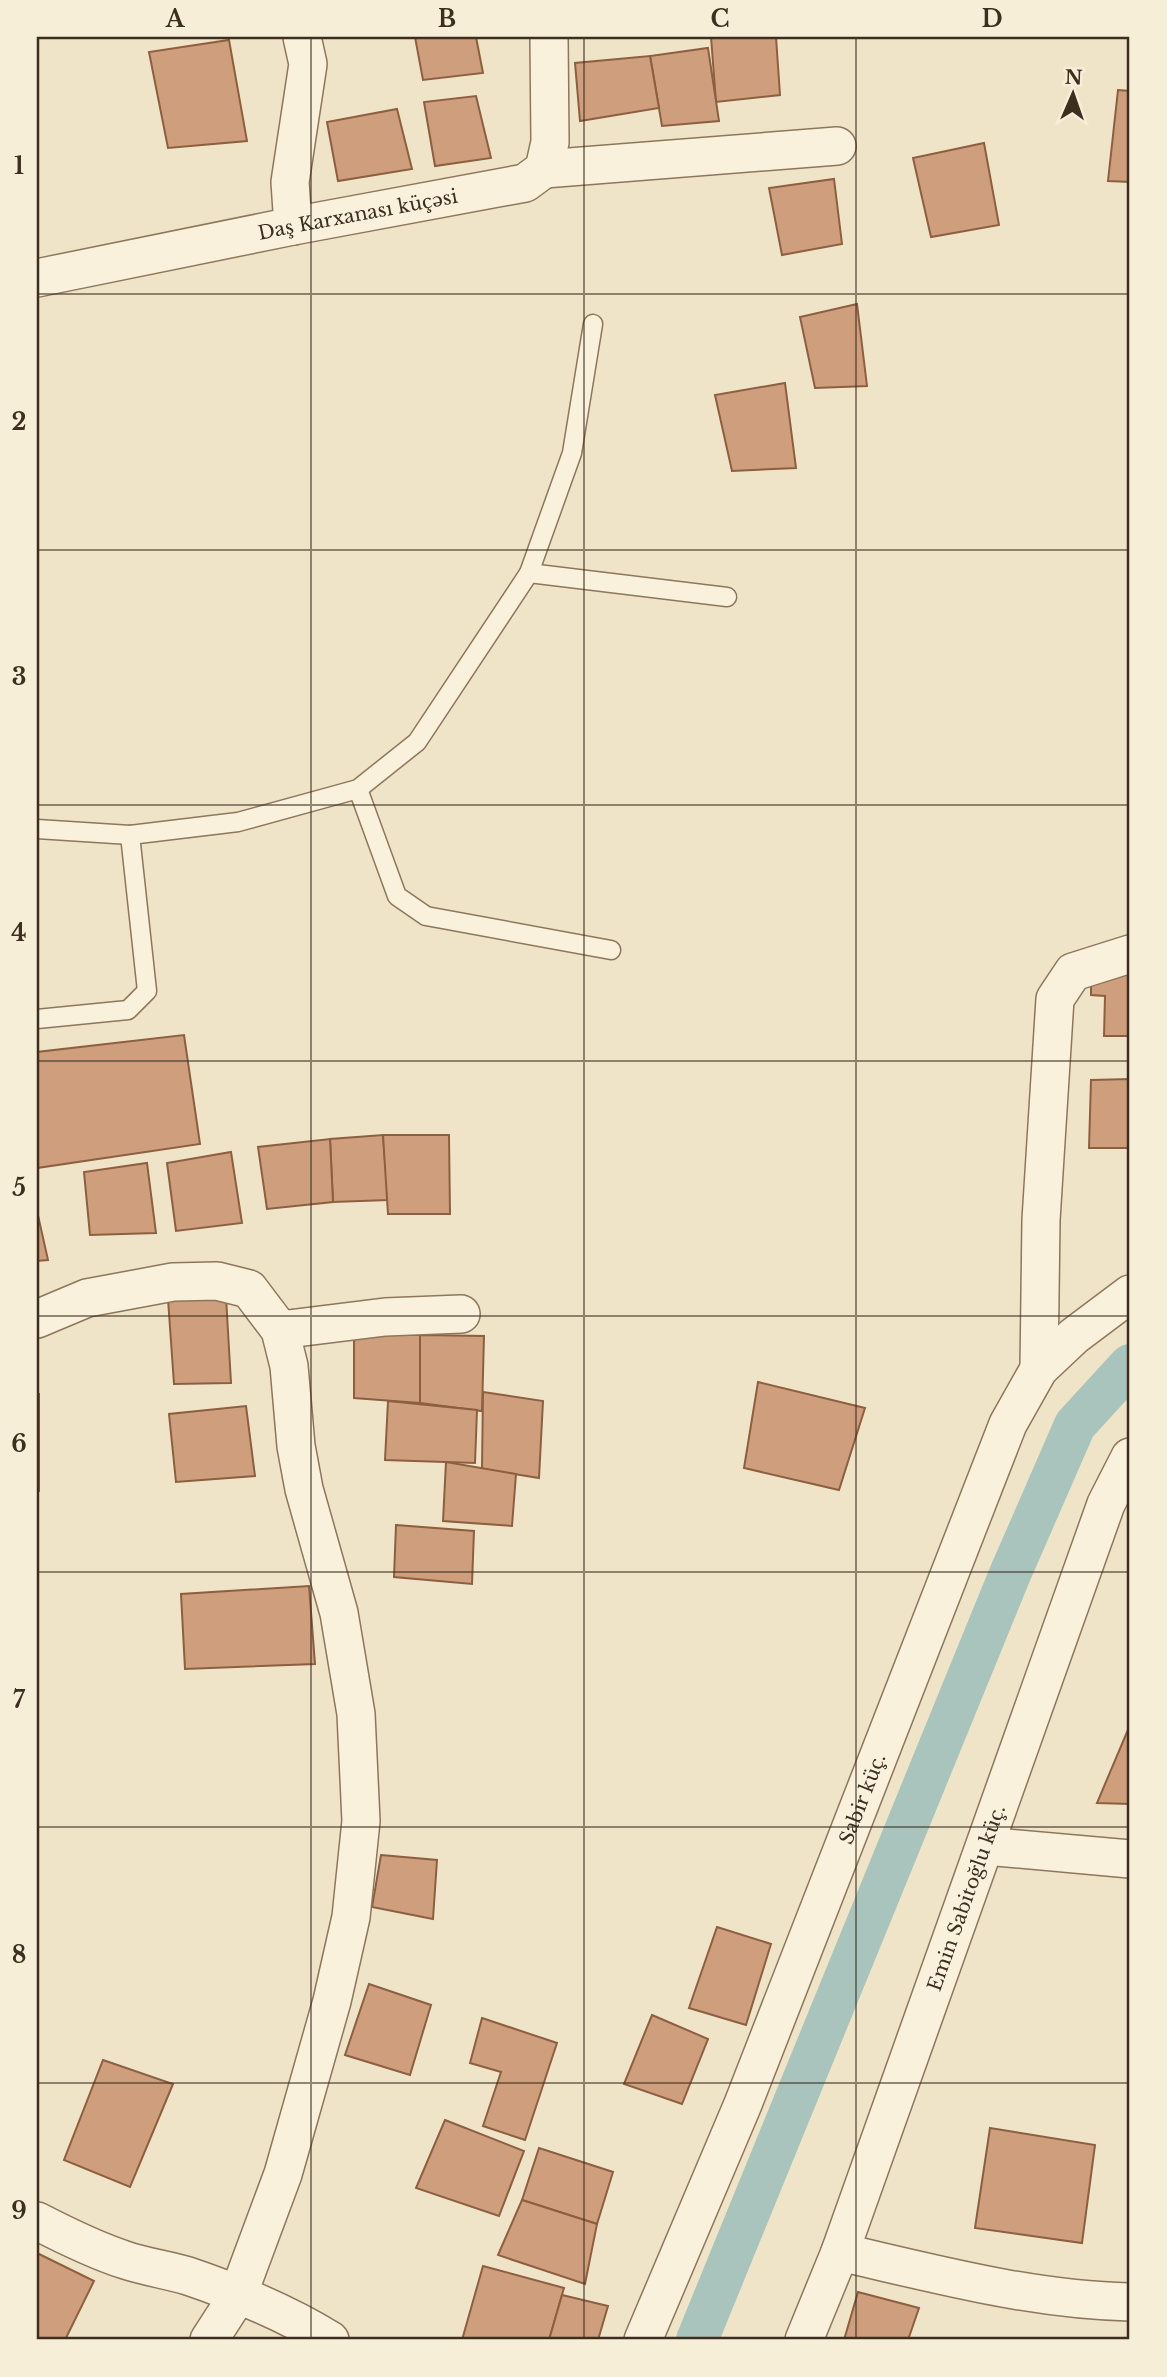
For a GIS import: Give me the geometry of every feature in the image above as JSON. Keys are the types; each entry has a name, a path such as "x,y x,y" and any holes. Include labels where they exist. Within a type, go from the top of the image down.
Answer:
{"street":[{"path":"293,226 290,182 308,64 302,37"},
{"path":"549,37 550,142 544,169 837,146"},
{"name":"Daş Karxanası küçəsi","path":"37,278 293,226 525,183 544,169"},
{"path":"1039,1370 1041,1220 1055,999 1073,972 1130,954"},
{"path":"37,1319 87,1298 173,1282 217,1281 249,1289 280,1330 289,1366 296,1446 304,1489 339,1613 356,1714 361,1821 351,1916 332,2001 283,2174 238,2295 209,2340"},
{"name":"Sabir küç.","path":"643,2340 743,2104 1007,1424 1039,1370 1074,1336 1130,1294"},
{"path":"280,1330 385,1317 461,1314"},
{"name":"Emin Sabitoğlu küç.","path":"804,2340 840,2252 1106,1504 1130,1457"},
{"path":"985,1846 1130,1859"},
{"path":"37,2221 74,2241 238,2295 290,2317 330,2340"},
{"path":"840,2252 984,2286 1100,2301 1130,2302"}],"lane":[{"path":"37,829 130,835 238,822 358,789 417,742 529,573 572,453 593,324"},
{"path":"529,573 727,597"},
{"path":"358,789 397,896 426,916 611,950"},
{"path":"37,1019 128,1010 147,991 130,835"}],"building":[{"path":"415,37 476,37 483,73 423,80"},
{"path":"711,37 776,37 780,95 716,102"},
{"path":"229,40 247,141 168,148 149,52"},
{"path":"708,48 719,121 662,126 650,56"},
{"path":"650,56 659,108 580,121 575,63"},
{"path":"1118,90 1130,91 1130,182 1108,181"},
{"path":"476,96 491,158 435,166 424,102"},
{"path":"397,109 412,169 338,181 327,122"},
{"path":"984,143 999,225 931,237 913,158"},
{"path":"834,179 842,244 782,255 769,188"},
{"path":"857,304 867,386 815,388 800,317"},
{"path":"785,383 796,468 732,471 715,395"},
{"path":"1130,963 1130,1036 1104,1036 1105,996 1091,995 1091,976"},
{"path":"184,1035 200,1144 37,1168 37,1052"},
{"path":"1130,1079 1130,1148 1089,1148 1091,1080"},
{"path":"383,1135 388,1200 333,1202 330,1139"},
{"path":"383,1135 449,1135 450,1214 388,1214"},
{"path":"330,1139 333,1202 267,1209 258,1147"},
{"path":"231,1152 242,1223 176,1231 167,1163"},
{"path":"147,1163 156,1233 90,1235 84,1172"},
{"path":"37,1211 48,1260 37,1261"},
{"path":"226,1297 231,1383 174,1384 168,1299"},
{"path":"354,1334 420,1335 420,1403 354,1398"},
{"path":"420,1335 484,1336 482,1411 420,1403"},
{"path":"758,1382 865,1408 839,1490 744,1468"},
{"path":"483,1392 543,1401 539,1478 482,1469"},
{"path":"39,1394 39,1491 37,1491"},
{"path":"388,1401 477,1410 475,1463 385,1460"},
{"path":"246,1406 255,1476 176,1482 169,1414"},
{"path":"446,1462 516,1474 512,1526 443,1521"},
{"path":"396,1525 474,1531 472,1584 394,1577"},
{"path":"309,1586 315,1664 185,1669 181,1594"},
{"path":"1130,1725 1130,1804 1097,1803"},
{"path":"381,1855 437,1860 433,1919 372,1907"},
{"path":"717,1927 771,1944 746,2025 689,2008"},
{"path":"369,1984 431,2005 410,2075 345,2055"},
{"path":"652,2015 708,2039 682,2104 624,2084"},
{"path":"482,2018 557,2043 525,2140 483,2126 501,2072 470,2063"},
{"path":"103,2060 173,2084 130,2187 64,2160"},
{"path":"445,2120 524,2151 499,2216 416,2188"},
{"path":"990,2128 1095,2145 1082,2243 975,2228"},
{"path":"539,2148 613,2172 597,2224 522,2200"},
{"path":"522,2200 597,2224 585,2284 498,2255"},
{"path":"37,2253 94,2281 65,2340 37,2340"},
{"path":"483,2266 564,2288 549,2340 462,2340"},
{"path":"858,2292 919,2308 908,2340 844,2340"},
{"path":"562,2295 608,2306 598,2340 549,2340"}],"waterway":[{"path":"697,2340 1010,1574 1075,1425 1130,1365"}]}
